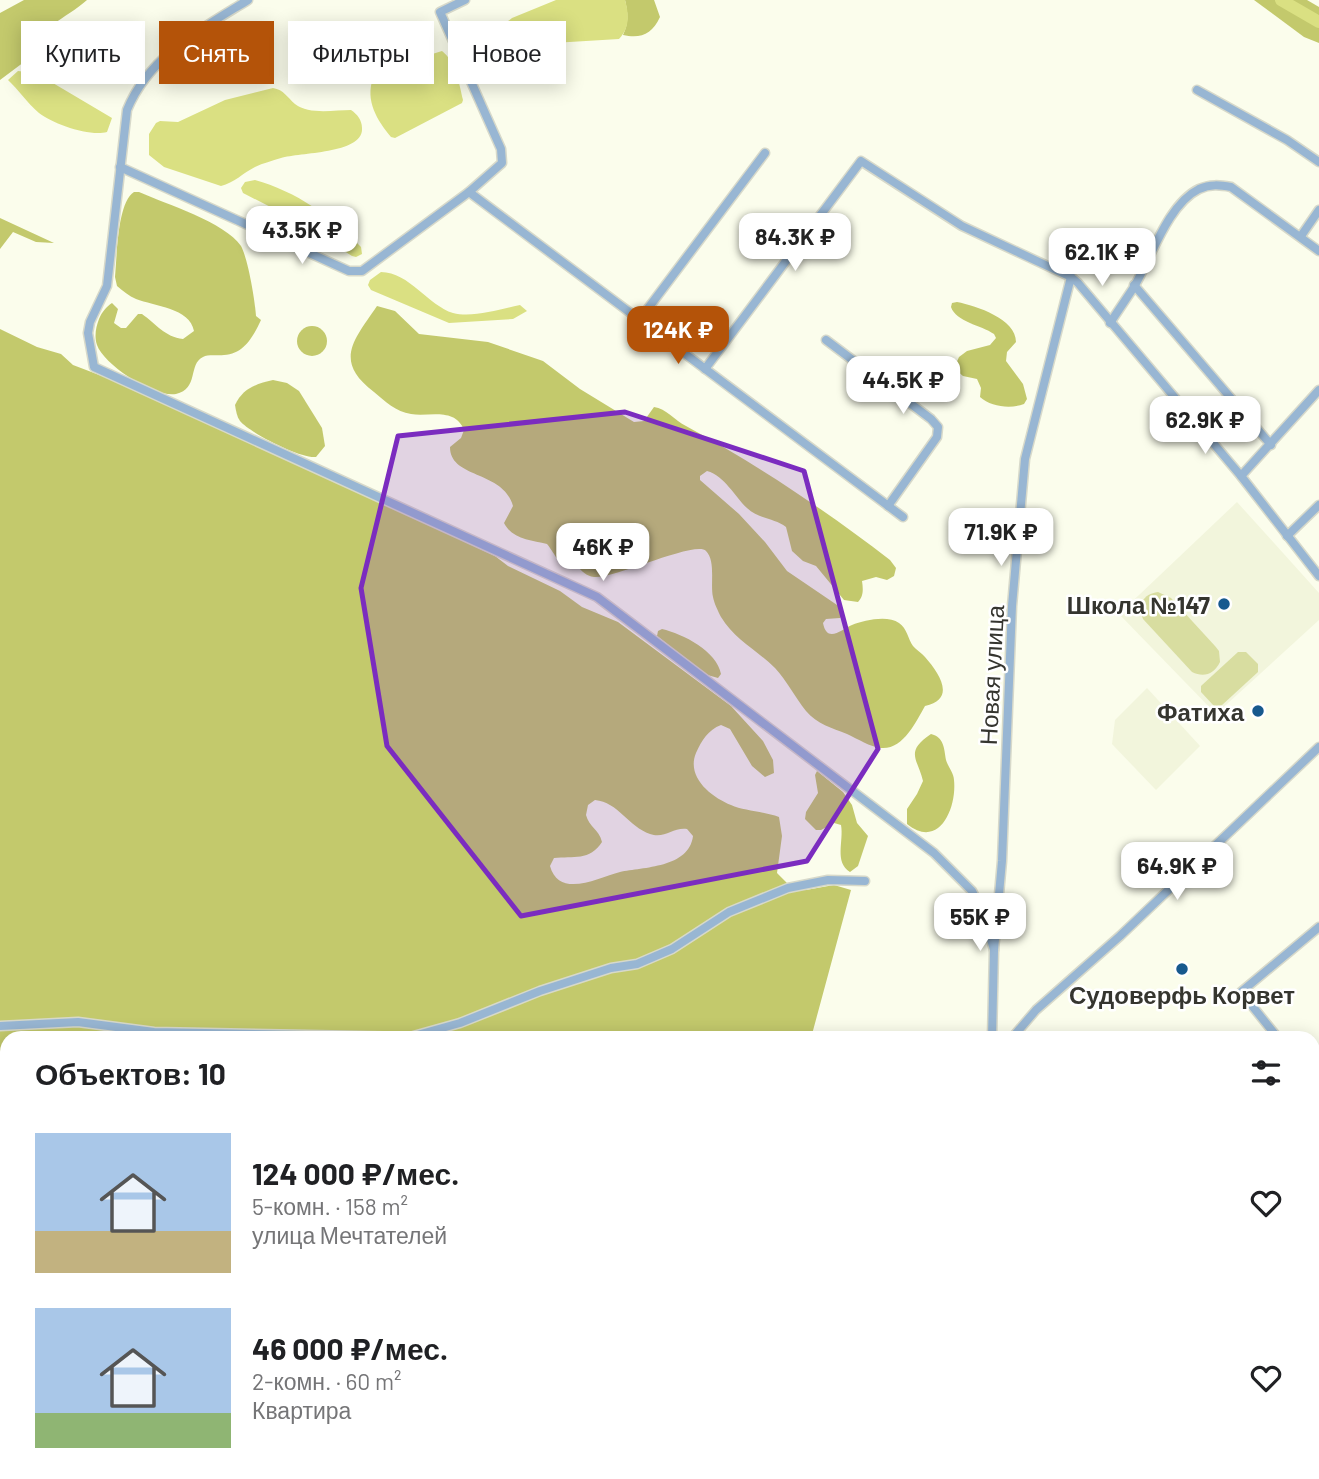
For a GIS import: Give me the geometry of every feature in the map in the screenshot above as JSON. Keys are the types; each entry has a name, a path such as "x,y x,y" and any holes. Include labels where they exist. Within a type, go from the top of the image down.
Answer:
{"street":[{"path":"248,0 197,31 162,58 141,83 127,110 107,286 90,322 88,333 94,366 597,597 934,853 972,891 985,918 994,950"},
{"path":"120,167 352,272 366,269 499,168 502,155 440,12 465,0"},
{"path":"1197,90 1287,140 1319,162"},
{"path":"640,318 765,153"},
{"path":"705,369 861,161 962,226 1071,277 1085,290 1241,476 1319,576"},
{"path":"1110,323 1171,218 1190,196 1210,186 1231,187 1319,251"},
{"path":"469,192 903,517"},
{"path":"1301,236 1319,210"},
{"name":"Новая улица","path":"992,1031 1012,606 1025,459 1071,277"},
{"path":"1134,285 1271,445"},
{"path":"826,340 938,427 937,437 888,506"},
{"path":"1241,476 1319,390"},
{"path":"1287,536 1319,505"},
{"path":"1018,1031 1036,1010 1120,936 1319,747"},
{"path":"432,1031 460,1023 540,991 611,968 637,964 672,949 729,912 788,888 828,880 865,881"},
{"path":"1272,1031 1241,992 1319,927"},
{"path":"0,1026 78,1022 146,1031"}],"highlighted area":[{"path":"625,412 804,471 878,749 807,861 521,916 387,746 361,588 398,436"}],"shaded area":[{"path":"24,0 87,0 58,21 21,21 21,64 0,80 0,13"},
{"path":"556,0 625,0 628,16 627,26 619,39 566,42 566,21 508,21"},
{"path":"625,0 654,0 660,17 650,31 641,36 623,35 627,18"},
{"path":"1254,0 1307,0 1319,7 1319,43 1304,37"},
{"path":"442,51 448,57 448,84 459,84 462,103 395,138 391,137 381,124 371,102 372,84 434,84 434,53"},
{"path":"18,71 21,71 21,84 55,84 112,118 107,132 91,133 53,121 39,113 8,80"},
{"path":"273,88 307,110 351,110 361,122 360,137 342,147 264,163 221,186 164,167 149,155 149,134 156,123 178,122 225,100"},
{"path":"255,180 312,206 350,236 361,247 362,254 352,256 292,218 243,193 241,188 245,182"},
{"path":"134,192 194,214 233,237 244,252 256,316 261,320 242,348 231,354 205,356 198,360 188,387 176,394 156,391 131,378 109,362 96,342 99,319 112,303 118,309 114,323 121,328 126,328 138,314 142,314 177,338 183,339 194,331 186,317 170,309 136,299 117,286 115,277 121,218 128,198"},
{"path":"0,218 54,243 36,242 13,232 0,249"},
{"path":"381,272 401,277 436,304 453,313 478,314 520,305 527,311 513,319 449,323 371,290 368,285 370,280"},
{"path":"952,303 984,310 1010,327 1016,342 1007,352 1006,361 1023,384 1027,399 1024,404 1007,407 990,403 980,397 981,388 977,379 963,376 956,370 959,357 967,351 990,345 996,338 989,331 958,316 951,307"},
{"path":"377,306 395,311 419,334 488,342 543,361 580,389 634,422 644,421 654,407 663,410 765,472 841,523 890,560 896,568 894,576 887,580 876,577 862,581 862,595 858,602 844,600 816,566 803,561 792,551 786,527 751,512 724,482 713,474 707,471 700,476 700,480 739,514 765,542 787,571 840,607 843,615 840,618 826,619 823,623 828,633 876,619 889,619 899,623 913,646 940,678 943,692 940,698 925,706 908,734 896,745 881,748 868,744 825,725 810,715 775,668 726,625 712,592 712,567 706,551 687,551 594,577 577,566 562,563 547,544 522,538 512,532 504,523 513,506 507,494 489,480 458,465 452,457 450,447 461,438 464,430 460,423 448,416 400,411 361,381 354,370 351,360 355,340"},
{"path":"312,326 323,330 327,341 323,352 312,356 301,352 297,341 301,330"},
{"path":"0,329 37,347 61,354 73,365 152,395 495,556 508,566 560,591 582,607 618,622 731,706 763,741 773,760 774,773 765,777 752,766 730,729 721,725 709,733 701,744 696,753 694,770 702,785 723,801 742,809 779,817 782,836 777,873 792,888 806,890 834,885 851,890 813,1031 0,1031","holes":["595,800 610,805 650,834 660,835 687,829 693,836 690,847 674,860 664,864 620,872 580,884 562,882 550,866 554,858 587,855 597,848 602,842 586,815 588,805"]},
{"path":"273,380 287,383 299,391 322,428 325,446 316,457 299,454 276,444 254,432 239,419 235,405 242,394 256,385"},
{"name":"Школа №147","path":"1237,502 1319,593 1319,620 1216,714 1119,614"},
{"path":"1158,592 1171,598 1219,651 1220,662 1212,672 1201,675 1192,672 1143,619 1143,601 1148,595"},
{"path":"662,629 689,639 706,651 718,666 721,674 718,678 704,674 657,636"},
{"path":"1238,652 1246,652 1258,664 1258,672 1221,706 1214,706 1201,692 1201,686"},
{"path":"1147,688 1200,746 1156,790 1112,744 1115,720"},
{"path":"931,734 943,744 946,760 954,777 954,791 944,822 937,829 928,832 918,831 907,824 907,809 923,781 915,751"},
{"path":"817,771 843,792 852,805 857,823 868,836 858,866 850,872 842,863 841,825 834,823 816,830 805,819 806,812 818,793 815,775"}],"waterway":[{"path":"1281,0 1319,22"}],"place":[{"name":"Школа №147","path":"1224,604"},
{"name":"Фатиха","path":"1258,711"},
{"name":"Судоверфь Корвет","path":"1182,969"}]}
